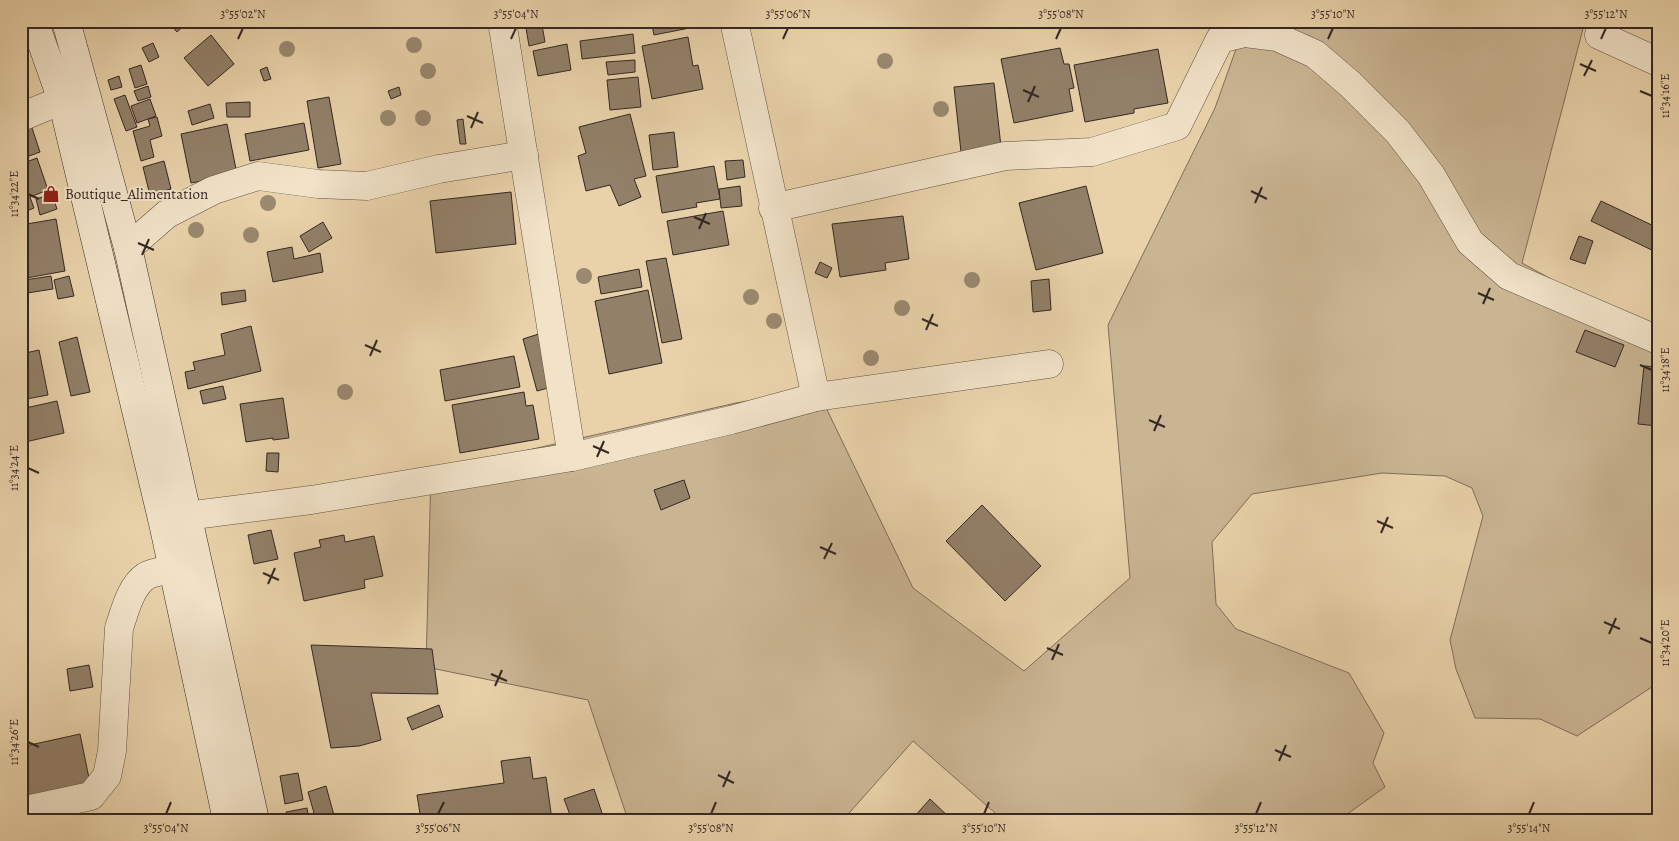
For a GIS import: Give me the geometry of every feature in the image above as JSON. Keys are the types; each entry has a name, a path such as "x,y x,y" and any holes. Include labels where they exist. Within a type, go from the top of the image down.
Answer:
{"street":[{"path":"34,21 62,100 255,820"},
{"path":"66,21 128,248 174,519 172,569 227,820"},
{"path":"502,21 572,456"},
{"path":"734,21 773,208 816,397"},
{"path":"773,208 1005,156 1092,152 1177,126 1220,39 1246,33 1276,37 1315,54 1350,84 1398,132 1432,175 1470,242 1509,276 1658,340"},
{"path":"1599,35 1658,62"},
{"path":"21,118 62,100"},
{"path":"128,248 167,214 214,190 258,176 318,184 367,186 439,169 524,154"},
{"path":"174,519 321,499 572,456 731,420 816,397 1049,364"},
{"path":"21,811 91,796 107,776 112,751 120,628 125,611 132,593 147,576 172,569"}],"shaded area":[{"path":"1246,21 1585,21 1522,263 1658,338 1658,683 1577,736 1540,719 1475,718 1456,669 1450,640 1483,516 1472,488 1445,476 1382,473 1252,494 1212,542 1216,604 1236,629 1349,673 1384,733 1373,763 1385,787 1339,820 1003,820 913,741 843,820 628,820 588,700 426,667 431,472 736,403 817,389 913,588 1024,671 1130,578 1108,325 1215,108"}],"building":[{"path":"102,21 122,21 123,22 104,28"},
{"path":"167,21 189,21 177,32"},
{"path":"606,21 627,21 627,22 607,26"},
{"path":"651,21 715,21 715,23 654,35"},
{"path":"842,21 856,21 856,23 843,25"},
{"path":"542,25 545,42 529,46 526,28"},
{"path":"633,34 635,53 582,59 580,41"},
{"path":"211,35 234,64 208,86 184,58"},
{"path":"688,37 693,66 698,65 703,89 652,99 642,46"},
{"path":"153,43 159,57 149,62 142,48"},
{"path":"567,44 571,70 538,76 533,51"},
{"path":"1060,48 1064,64 1069,64 1074,88 1069,89 1073,111 1014,123 1001,59"},
{"path":"1158,49 1168,103 1134,109 1134,113 1085,122 1074,65"},
{"path":"635,60 635,72 608,75 606,62"},
{"path":"141,65 147,84 135,88 129,69"},
{"path":"267,67 271,79 264,81 260,70"},
{"path":"119,76 122,87 111,90 108,80"},
{"path":"638,77 641,107 610,110 607,80"},
{"path":"994,83 1001,147 961,152 954,87"},
{"path":"148,86 151,97 138,101 134,91"},
{"path":"399,87 401,95 391,99 388,91"},
{"path":"125,95 137,127 126,131 114,99"},
{"path":"329,97 341,164 318,168 307,101"},
{"path":"150,99 156,116 137,123 131,106"},
{"path":"250,102 250,117 227,117 226,103"},
{"path":"210,104 214,118 192,125 188,111"},
{"path":"630,114 646,176 634,179 641,197 619,206 610,185 586,191 578,156 586,153 579,127"},
{"path":"157,117 162,136 150,140 154,157 141,161 133,131 150,126 148,119"},
{"path":"463,119 466,144 460,144 457,120"},
{"path":"30,122 40,152 21,159 21,125"},
{"path":"304,123 309,150 250,161 245,134"},
{"path":"227,124 237,174 191,183 181,134"},
{"path":"674,132 678,167 653,170 649,135"},
{"path":"37,158 48,190 30,197 34,208 21,213 21,164"},
{"path":"743,160 745,177 727,180 725,161"},
{"path":"164,161 171,189 150,195 143,167"},
{"path":"714,166 720,199 696,203 697,207 662,213 656,176"},
{"path":"740,186 742,206 721,208 719,189"},
{"path":"1086,186 1103,253 1036,270 1019,203"},
{"path":"511,192 516,244 436,253 430,201"},
{"path":"52,194 57,209 40,215 36,199"},
{"path":"1601,201 1658,228 1658,253 1591,221"},
{"path":"723,211 729,245 673,255 667,221"},
{"path":"903,216 909,259 885,263 886,270 840,277 832,224"},
{"path":"56,219 65,271 21,279 21,225"},
{"path":"323,222 332,238 309,252 300,236"},
{"path":"1579,236 1593,241 1585,264 1570,259"},
{"path":"292,247 294,259 320,253 323,272 273,282 267,252"},
{"path":"666,258 682,339 662,343 646,261"},
{"path":"820,262 832,268 827,278 815,273"},
{"path":"639,269 642,287 601,294 598,277"},
{"path":"51,276 53,289 27,293 25,280"},
{"path":"69,276 74,296 58,299 54,280"},
{"path":"1049,279 1051,310 1033,312 1031,281"},
{"path":"245,290 246,301 222,305 221,293"},
{"path":"648,290 662,363 609,374 595,301"},
{"path":"251,326 261,371 188,389 185,372 195,370 193,362 225,355 221,334"},
{"path":"1585,330 1624,345 1615,367 1576,352"},
{"path":"545,332 559,385 537,391 523,339"},
{"path":"77,337 90,392 71,396 59,342"},
{"path":"39,350 48,395 21,400 21,354"},
{"path":"514,356 520,387 445,401 440,370"},
{"path":"1644,366 1658,367 1658,426 1638,424"},
{"path":"223,386 226,399 203,404 200,391"},
{"path":"524,392 526,406 533,405 539,439 460,453 452,405"},
{"path":"283,398 289,438 246,442 240,404"},
{"path":"57,401 64,433 21,443 21,409"},
{"path":"267,453 279,453 278,472 266,471"},
{"path":"684,480 690,498 661,510 654,490"},
{"path":"982,505 1041,566 1005,601 946,541"},
{"path":"271,530 278,559 254,564 248,535"},
{"path":"344,535 345,542 374,536 383,576 364,580 365,588 304,601 294,553 321,547 319,540"},
{"path":"311,645 432,649 438,694 371,693 381,740 359,746 331,748"},
{"path":"89,665 93,687 70,691 67,669"},
{"path":"439,705 443,717 412,730 407,718"},
{"path":"80,734 90,783 21,798 21,747"},
{"path":"530,757 533,779 546,777 552,820 421,820 417,795 504,783 501,761"},
{"path":"298,773 303,800 285,804 280,776"},
{"path":"326,786 335,819 316,820 308,792"},
{"path":"594,789 602,813 581,820 572,820 564,799"},
{"path":"930,799 952,820 913,818"},
{"path":"307,808 309,820 287,820 286,812"}],"place":[{"name":"Boutique_Alimentation","path":"51,194"}]}
